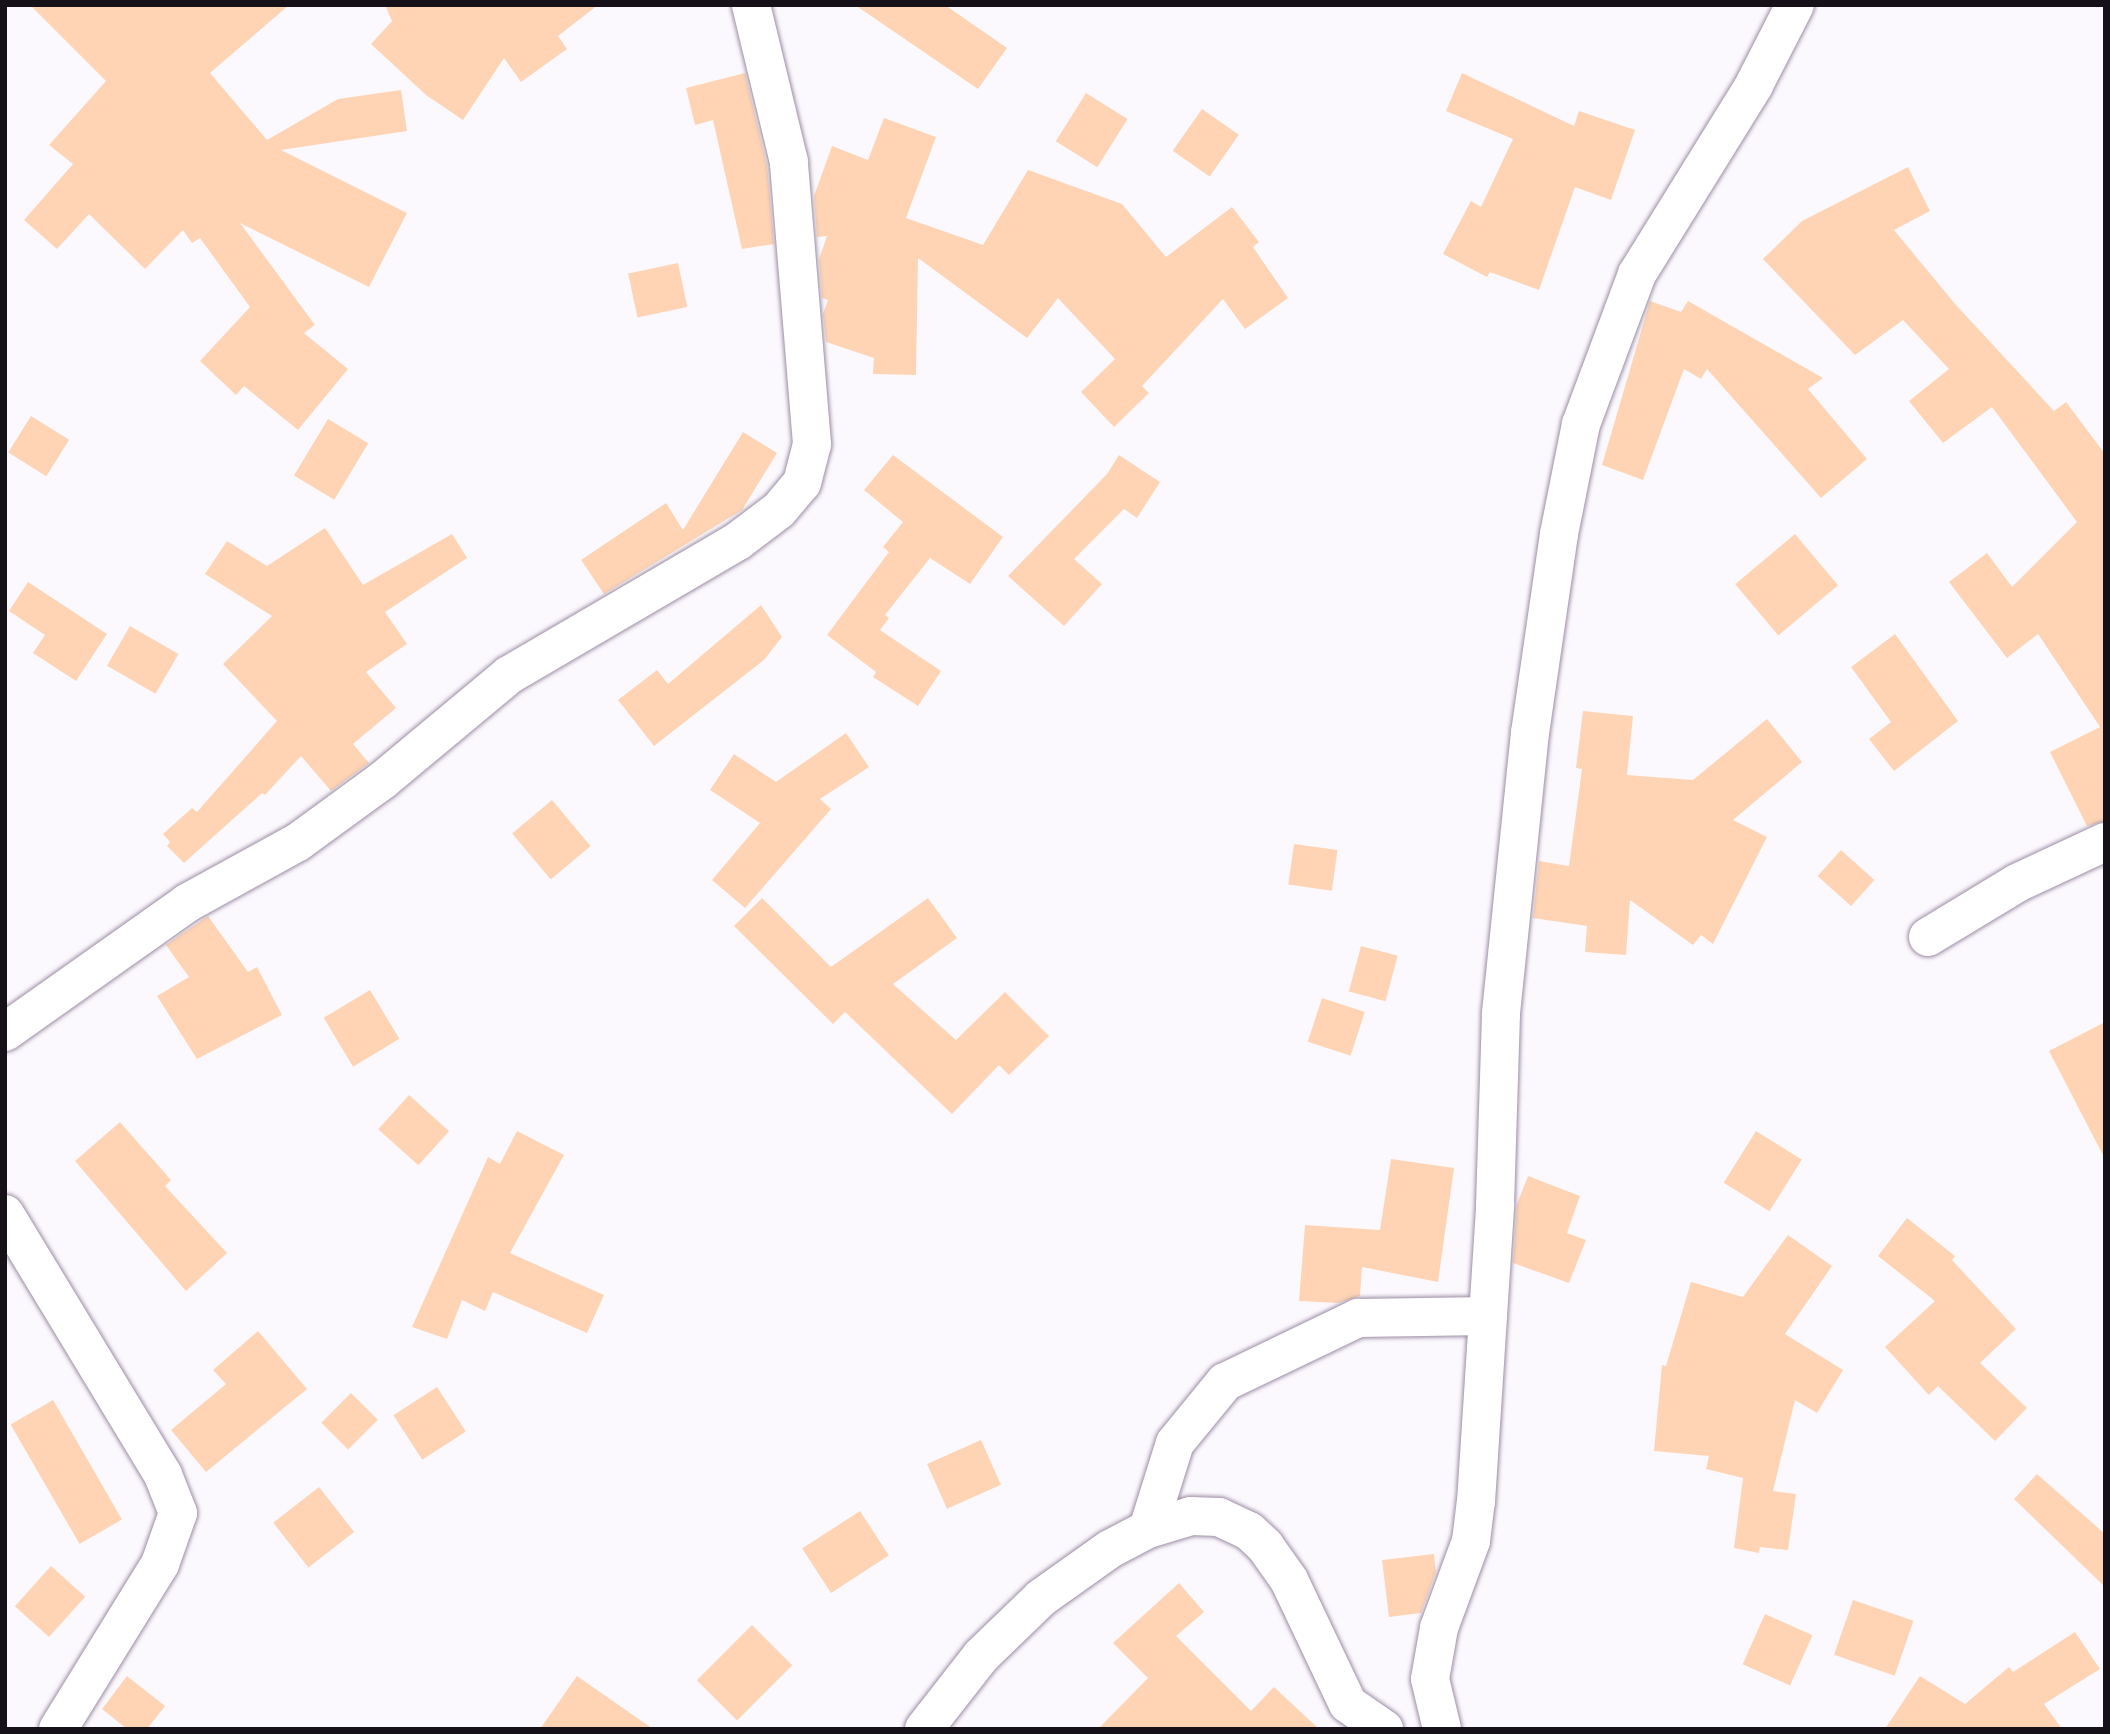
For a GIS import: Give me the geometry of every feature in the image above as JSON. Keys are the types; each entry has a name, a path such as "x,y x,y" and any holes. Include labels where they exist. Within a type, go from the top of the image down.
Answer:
{"street":[{"path":"5,1032 187,903 298,842 383,780 509,676 738,541 779,510 803,483 812,443 789,162 751,5"},
{"path":"1442,1729 1430,1679 1439,1628 1471,1541 1488,1316 1501,1013 1524,787 1559,534 1581,425 1637,274 1754,85 1795,5"},
{"path":"1928,937 2017,883 2105,842"},
{"path":"5,1213 163,1475 178,1513 160,1564 58,1729"},
{"path":"1148,1529 1175,1443 1225,1382 1358,1318 1488,1316"},
{"path":"924,1729 981,1656 1041,1598 1080,1567 1148,1529 1200,1516 1219,1517 1250,1531 1289,1580 1348,1704 1384,1729"}],"building":[{"path":"30,5 289,5 210,73 267,140 338,99 401,90 407,131 281,150 407,213 369,287 240,223 315,325 304,333 348,369 298,430 244,386 236,395 200,361 250,307 200,238 192,243 183,230 145,269 89,214 57,249 24,220 73,164 49,145 106,81"},
{"path":"385,5 598,5 558,36 567,49 521,82 504,58 463,120 426,95 371,44 392,21"},
{"path":"855,5 945,5 1007,48 978,89"},
{"path":"745,73 767,165 774,244 742,249 713,120 695,125 686,88"},
{"path":"1462,73 1574,126 1579,111 1635,130 1611,200 1575,187 1539,290 1490,272 1487,277 1443,254 1471,201 1481,207 1513,139 1446,111"},
{"path":"1086,93 1128,119 1097,167 1056,141"},
{"path":"1202,109 1239,135 1210,177 1173,151"},
{"path":"884,118 936,137 906,218 983,245 1028,170 1122,204 1166,257 1232,207 1259,242 1253,247 1288,298 1245,329 1223,299 1142,386 1149,393 1114,427 1081,392 1115,359 1058,298 1027,338 918,258 916,375 873,374 874,358 826,342 823,314 828,300 822,298 819,259 827,236 817,237 814,196 832,146 868,160"},
{"path":"1908,167 1930,211 1894,230 1956,305 2054,411 2066,402 2105,454 2105,821 2087,826 2050,752 2100,727 2038,634 2007,658 1949,582 1987,553 2012,587 2077,522 1992,407 1943,443 1909,401 1949,369 1903,320 1855,355 1763,259 1802,221"},
{"path":"678,263 687,307 637,318 628,274"},
{"path":"1650,301 1681,312 1688,301 1823,378 1808,389 1867,459 1821,498 1707,369 1701,379 1684,369 1643,480 1602,465"},
{"path":"31,416 69,440 46,476 8,452"},
{"path":"328,419 368,443 334,500 294,476"},
{"path":"743,432 777,453 742,510 604,594 581,560 666,503 683,530"},
{"path":"893,455 1003,537 970,584 930,558 885,615 889,618 880,630 941,671 918,706 873,677 876,672 827,635 889,552 883,547 903,522 864,490"},
{"path":"1119,455 1160,482 1137,518 1124,509 1074,559 1102,584 1064,626 1008,576 1107,474"},
{"path":"325,528 363,585 452,534 467,558 385,612 407,644 366,672 396,708 353,744 369,763 331,791 301,756 265,795 262,793 184,863 167,846 170,842 163,834 192,808 197,812 277,721 223,664 272,616 205,574 227,541 267,566"},
{"path":"1795,534 1838,585 1778,635 1735,584"},
{"path":"28,582 107,634 76,681 33,653 45,635 9,611"},
{"path":"761,605 782,637 764,660 654,746 618,700 657,670 668,684"},
{"path":"130,626 178,654 155,694 107,666"},
{"path":"1895,634 1958,721 1894,771 1869,739 1891,722 1851,667"},
{"path":"1583,711 1633,716 1627,775 1693,780 1767,719 1802,762 1733,820 1767,837 1713,944 1701,935 1693,945 1630,900 1626,955 1585,952 1587,926 1533,918 1539,861 1569,866 1582,769 1576,768"},
{"path":"846,733 869,767 820,799 831,809 745,908 712,880 760,823 710,790 734,754 776,782"},
{"path":"552,800 591,846 551,879 512,833"},
{"path":"1294,844 1338,850 1332,891 1288,885"},
{"path":"1841,850 1874,880 1851,906 1818,876"},
{"path":"762,898 831,967 928,898 957,938 893,984 956,1040 1005,992 1049,1036 1009,1075 999,1065 952,1114 845,1012 833,1024 734,926"},
{"path":"208,916 248,972 257,967 282,1015 197,1059 157,996 189,977 166,945"},
{"path":"1361,946 1398,956 1386,1001 1349,991"},
{"path":"370,990 399,1039 353,1067 324,1018"},
{"path":"1322,998 1365,1012 1351,1056 1308,1042"},
{"path":"2105,1022 2105,1159 2049,1051"},
{"path":"409,1095 449,1131 418,1165 378,1129"},
{"path":"120,1122 171,1180 165,1186 227,1253 186,1291 75,1161"},
{"path":"517,1131 564,1155 510,1253 604,1295 587,1333 493,1292 485,1311 462,1300 447,1339 412,1327 488,1157 500,1164"},
{"path":"1756,1131 1802,1160 1769,1211 1724,1183"},
{"path":"1391,1159 1454,1168 1438,1282 1362,1267 1360,1296 1338,1303 1299,1301 1305,1225 1380,1230"},
{"path":"1528,1176 1580,1196 1567,1233 1586,1240 1569,1283 1513,1263 1517,1204"},
{"path":"1907,1218 1955,1256 1952,1260 2016,1329 1980,1363 2027,1408 1995,1441 1938,1386 1929,1395 1885,1347 1935,1301 1878,1256"},
{"path":"1788,1235 1832,1266 1785,1334 1843,1370 1817,1413 1795,1400 1773,1491 1796,1494 1788,1550 1760,1547 1759,1553 1734,1548 1743,1478 1706,1469 1709,1456 1654,1451 1662,1365 1666,1366 1691,1282 1743,1297"},
{"path":"258,1331 307,1389 206,1472 171,1430 226,1384 213,1370"},
{"path":"437,1387 466,1431 422,1460 393,1415"},
{"path":"351,1393 378,1420 348,1450 321,1423"},
{"path":"53,1400 122,1520 80,1544 11,1424"},
{"path":"981,1440 1001,1485 947,1509 927,1464"},
{"path":"2037,1474 2105,1534 2105,1587 2014,1499"},
{"path":"319,1487 354,1532 308,1568 273,1523"},
{"path":"860,1511 889,1555 831,1593 802,1549"},
{"path":"1434,1554 1436,1572 1421,1613 1389,1617 1382,1560"},
{"path":"51,1566 85,1597 49,1637 15,1606"},
{"path":"1179,1583 1204,1612 1176,1636 1251,1711 1274,1687 1319,1729 1098,1729 1148,1678 1113,1643"},
{"path":"1853,1600 1914,1621 1895,1676 1834,1655"},
{"path":"1765,1614 1813,1635 1790,1685 1743,1664"},
{"path":"752,1625 792,1665 737,1720 697,1680"},
{"path":"2075,1632 2100,1669 2044,1704 2062,1729 1885,1729 1920,1676 1965,1704 2009,1667 2013,1672"},
{"path":"127,1676 165,1706 147,1729 127,1729 102,1709"},
{"path":"577,1676 653,1729 540,1729"}]}
